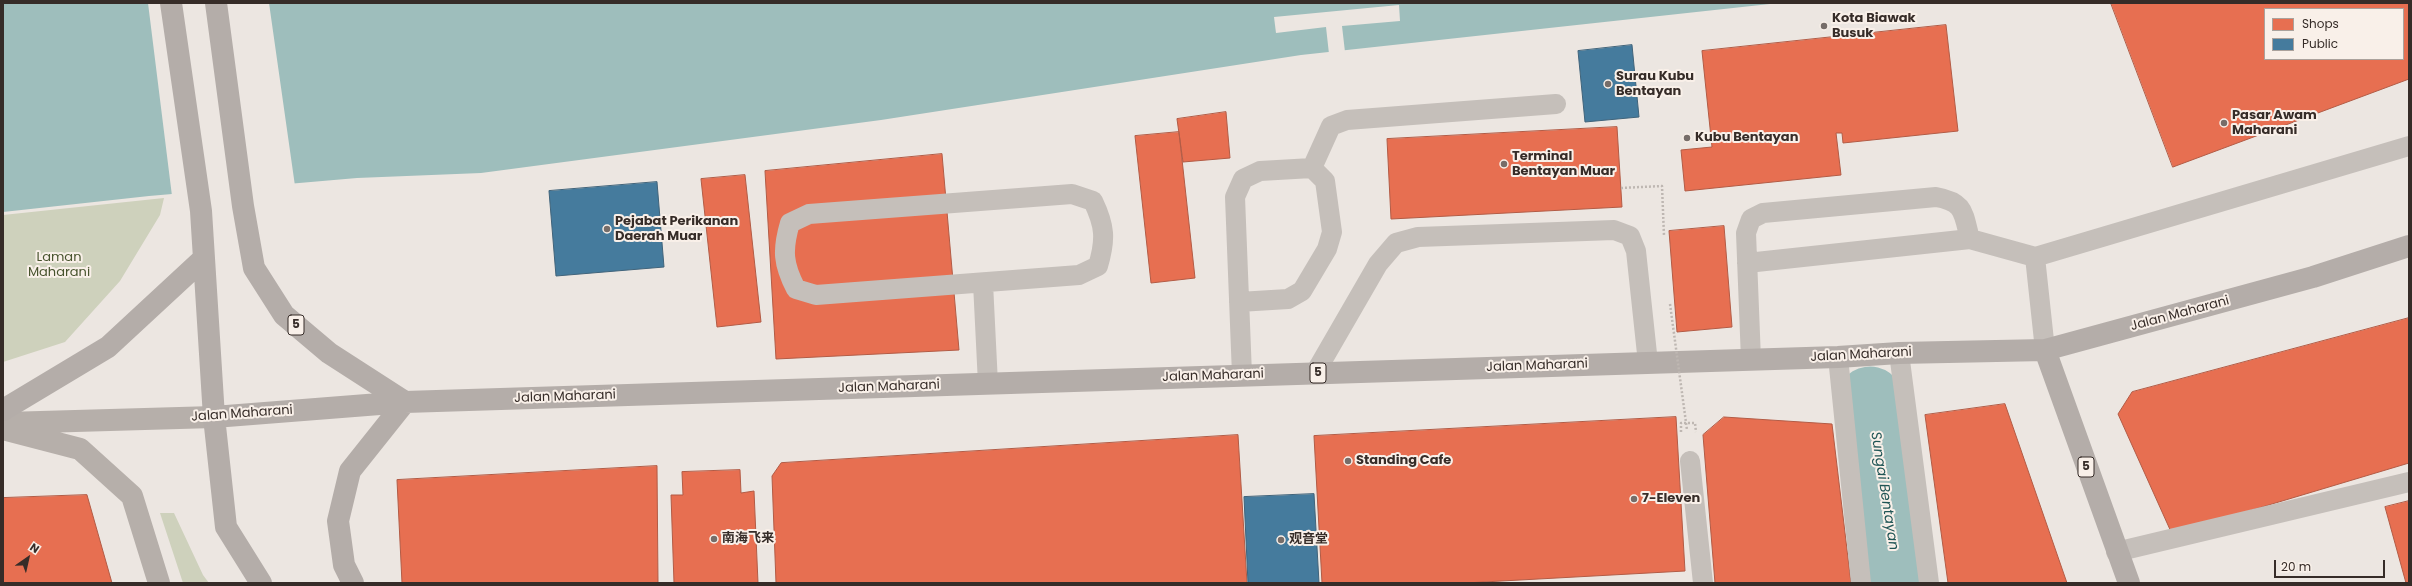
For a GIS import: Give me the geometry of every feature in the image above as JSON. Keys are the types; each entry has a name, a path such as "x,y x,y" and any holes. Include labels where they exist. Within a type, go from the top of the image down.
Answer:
{"main road":[{"path":"171,3 201,211 202,260 214,417 226,527 261,583"},
{"name":"5","path":"216,3 243,206 254,268 284,315 329,353 406,402"},
{"name":"Jalan Maharani","path":"214,417 406,402 1751,360 1899,353 2046,350 2313,277 2409,246"},
{"path":"3,410 108,347 202,260"},
{"name":"5","path":"2046,350 2116,552 2129,583"},
{"path":"353,583 344,565 338,521 350,471 406,402"}],"street":[{"name":"Jalan Maharani","path":"3,423 214,417"},
{"path":"3,429 80,450 132,496 159,583"}],"lane":[{"path":"1312,168 1331,126 1347,120 1556,104"},
{"path":"1747,263 1970,239 2035,257 2409,146"},
{"path":"1239,302 1288,299 1302,291 1327,249 1332,232 1325,181 1312,168 1260,171 1243,179 1235,197 1239,302 1242,375"},
{"path":"1072,194 1093,201 1102,220 1104,246 1098,266 1079,275 983,282 816,295 796,288 786,270 784,244 790,223 809,214 1072,194"},
{"path":"1751,360 1746,233 1751,219 1763,213 1936,197 1951,200 1962,210 1970,239"},
{"path":"1315,374 1378,264 1396,243 1418,237 1607,230 1614,230 1630,236 1636,251 1648,363"},
{"path":"2035,257 2046,350"},
{"path":"983,282 988,384"},
{"path":"1899,353 1930,583"},
{"path":"1838,357 1861,583"},
{"path":"1690,461 1703,583"},
{"path":"2116,552 2409,482"}],"path":[{"path":"1621,188 1662,186 1664,235"},
{"path":"1670,304 1687,430"}],"green space":[{"name":"Laman Maharani","path":"164,198 160,215 120,281 65,342 3,362 3,215"},
{"path":"160,513 174,513 203,575 209,583 183,583"}],"water":[{"path":"3,3 1779,3 1301,55 881,120 481,173 357,178 149,196 3,212"}],"pier":[{"path":"148,3 269,3 295,186 172,196"},
{"path":"1399,5 1400,21 1342,26 1345,52 1329,54 1326,27 1276,33 1274,17"}],"building: Shops":[{"name":"Pasar Awam Maharani","path":"2111,3 2409,3 2409,79 2173,167"},
{"path":"1946,25 1958,131 1843,143 1842,133 1836,133 1841,175 1685,191 1681,150 1712,147 1702,51"},
{"path":"1226,112 1230,158 1183,162 1177,119"},
{"name":"Terminal Bentayan Muar","path":"1617,127 1622,207 1391,219 1387,139"},
{"path":"1179,132 1195,278 1151,283 1135,136"},
{"path":"942,154 959,350 776,359 765,171"},
{"path":"745,175 761,322 717,327 701,179"},
{"path":"1724,226 1732,327 1677,332 1669,231"},
{"path":"2409,318 2409,463 2172,534 2118,414 2132,392"},
{"path":"2005,404 2067,583 1948,583 1925,415"},
{"path":"1676,417 1685,571 1465,583 1322,583 1314,436"},
{"path":"1724,417 1832,424 1851,583 1715,583 1703,435"},
{"path":"1238,435 1247,583 776,583 772,476 781,463"},
{"path":"657,466 658,583 402,583 397,480"},
{"name":"南海飞来","path":"740,470 741,493 754,491 758,583 674,583 671,495 683,495 682,472"},
{"path":"87,495 112,583 3,583 3,498"},
{"path":"2409,501 2409,583 2406,583 2385,507"}],"building: Public":[{"name":"Surau Kubu Bentayan","path":"1632,45 1639,117 1585,122 1578,51"},
{"name":"Pejabat Perikanan Daerah Muar","path":"657,182 664,267 556,276 549,191"},
{"name":"观音堂","path":"1314,494 1319,583 1248,583 1244,497"}],"waterway":[{"name":"Sungai Bentayan","path":"1870,400 1898,583"}],"place":[{"name":"Kota Biawak Busuk","path":"1824,26"},
{"name":"Surau Kubu Bentayan","path":"1608,84"},
{"name":"Pasar Awam Maharani","path":"2224,123"},
{"name":"Kubu Bentayan","path":"1687,138"},
{"name":"Terminal Bentayan Muar","path":"1504,164"},
{"name":"Pejabat Perikanan Daerah Muar","path":"607,229"},
{"name":"Standing Cafe","path":"1348,461"},
{"name":"7-Eleven","path":"1634,499"},
{"name":"南海飞来","path":"714,539"},
{"name":"观音堂","path":"1281,540"}]}
